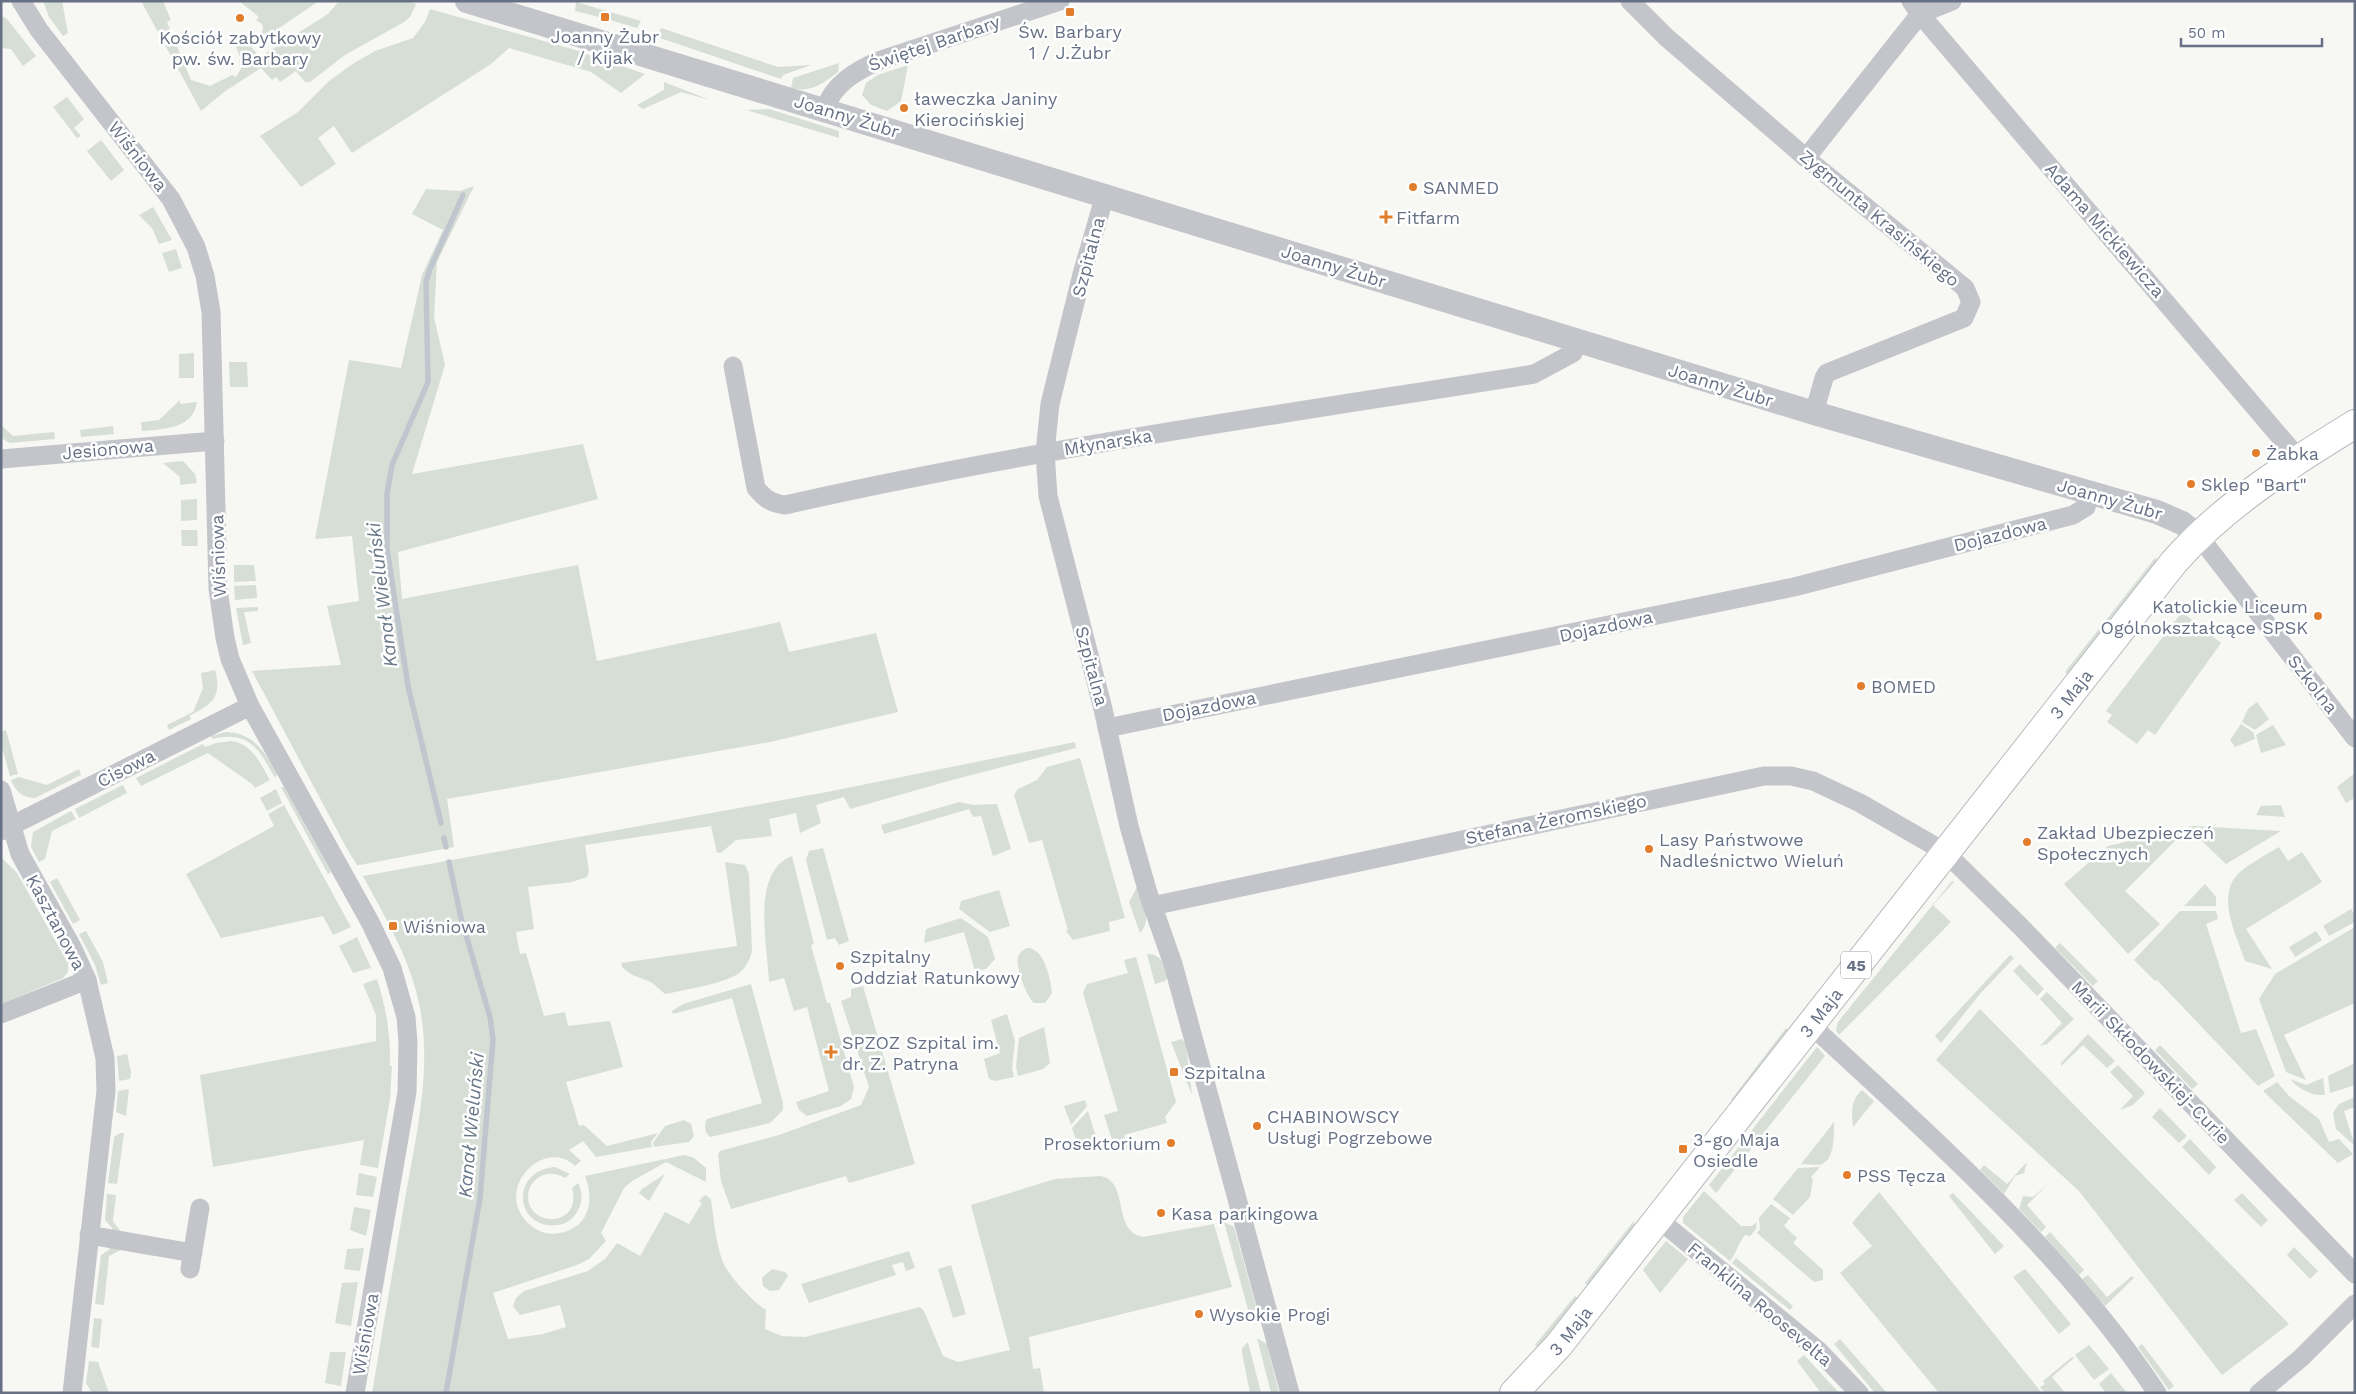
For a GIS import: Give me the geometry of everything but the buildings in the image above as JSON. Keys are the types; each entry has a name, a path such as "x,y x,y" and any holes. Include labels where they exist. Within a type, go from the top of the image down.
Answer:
{"main road":[{"name":"45","path":"2198,535 2229,508 2299,459 2355,424"},
{"name":"3 Maja","path":"1514,1393 1558,1346 1945,852 2174,562 2198,535"}],"street":[{"name":"Wiśniowa","path":"20,1 38,30 153,175 185,222 204,276 211,312 217,555 221,614 230,659 250,706 382,944 392,968 406,1018 408,1042 407,1092 355,1393"},
{"name":"Joanny Żubr","path":"467,1 1814,413 2174,518 2198,535"},
{"name":"Świętej Barbary","path":"825,109 828,98 841,84 858,70 871,64 1060,1"},
{"name":"Zygmunta Krasińskiego","path":"1630,1 1666,36 1806,158 1965,288 1971,302 1964,318 1827,373 1814,413"},
{"path":"1806,158 1916,8 1952,1"},
{"name":"Adama Mickiewicza","path":"1916,8 2299,459"},
{"name":"Szpitalna","path":"1105,195 1048,414 1046,478 1051,513 1107,728 1120,794 1152,906 1173,964 1290,1393"},
{"name":"Młynarska","path":"733,366 756,488 764,499 785,505 899,480 1046,452 1534,374 1573,353 1578,341"},
{"name":"Jesionowa","path":"1,459 215,441"},
{"name":"Dojazdowa","path":"1107,728 1794,587 2073,515 2086,507 2089,494"},
{"name":"Szkolna","path":"2198,535 2355,738"},
{"name":"Cisowa","path":"6,829 250,706"},
{"name":"Stefana Żeromskiego","path":"1152,906 1764,776 1791,776 1820,784 1860,803 1945,852"},
{"name":"Kasztanowa","path":"1,790 6,829 73,949 86,980 98,1026 106,1074 72,1393"},
{"name":"Marii Skłodowskiej-Curie","path":"1945,852 2020,926 2355,1274"},
{"path":"1,1014 86,980"},
{"path":"1810,1024 1902,1109 2024,1228 2100,1316 2157,1393"},
{"path":"89,1235 191,1261 200,1208"},
{"name":"Franklina Roosevelta","path":"1657,1218 1819,1351 1859,1393"},
{"path":"2259,1393 2301,1358 2355,1304"}],"shaded area":[{"path":"43,1 62,1 68,33 63,36 49,17"},
{"path":"141,1 163,1 171,20 167,22 191,80 210,86 232,75 236,77 243,65 239,62 241,59 236,47 242,38 247,42 252,37 259,37 263,30 262,24 256,20 259,17 239,1 319,1 251,47 260,57 328,14 339,1 407,1 416,4 410,17 404,22 345,55 310,82 305,82 296,71 280,82 276,77 272,80 261,68 224,92 201,111"},
{"path":"576,2 641,21 637,28 610,20 611,17 601,14 599,17 575,11"},
{"path":"430,9 572,49 645,74 621,93 591,72 509,48 491,64 352,153 334,126 318,138 336,164 301,187 260,136 298,112 329,81 354,63 375,51 413,38 425,22"},
{"path":"1,15 7,19 36,56 23,66 11,49 1,48"},
{"path":"661,28 778,67 811,65 783,75 781,79 657,37"},
{"path":"839,63 838,72 821,84 805,89 791,88 793,78"},
{"path":"908,65 901,101 887,111 871,105 862,95 866,83 878,75"},
{"path":"664,82 710,100 681,92 643,109 637,105 664,90"},
{"path":"67,97 84,119 74,128 81,136 77,138 53,107"},
{"path":"723,103 747,110 769,109 839,131 839,138"},
{"path":"101,140 124,170 111,181 87,151"},
{"path":"474,186 437,262 434,317 445,365 412,474 583,444 598,499 398,552 402,599 578,565 597,661 780,622 789,652 876,633 898,712 770,742 447,799 454,847 357,865 252,671 341,665 327,606 359,601 352,536 315,539 349,360 401,368 422,275 443,230 412,214 426,189 460,191"},
{"path":"153,207 172,240 159,244 152,228 139,215"},
{"path":"176,249 182,268 169,272 162,253"},
{"path":"194,353 194,378 179,378 179,354"},
{"path":"229,362 247,362 248,387 230,387"},
{"path":"180,400 180,404 197,402 190,418 184,423 168,428 142,431 141,422 159,420"},
{"path":"1,425 13,436 54,432 55,439 10,443 1,438"},
{"path":"113,426 114,434 81,437 80,430"},
{"path":"183,461 195,474 197,483 180,485 180,477 163,463"},
{"path":"197,499 197,520 181,521 181,500"},
{"path":"181,530 197,530 198,546 182,546"},
{"path":"2155,558 2158,560 2069,676 2065,672"},
{"path":"234,565 254,565 256,581 234,582"},
{"path":"256,585 257,598 235,600 234,586"},
{"path":"258,607 258,611 244,612 251,643 243,645 236,608"},
{"path":"2182,612 2221,643 2155,735 2148,730 2137,744 2107,722 2112,715 2106,711"},
{"path":"215,670 217,687 214,699 204,708 189,716 191,719 169,730 167,725 193,712 203,688 201,673"},
{"path":"2257,702 2269,719 2255,730 2242,722 2248,709"},
{"path":"2241,724 2253,732 2255,739 2235,747 2230,740"},
{"path":"2273,725 2286,745 2261,753 2256,735"},
{"path":"6,730 18,774 10,776 1,744 1,732"},
{"path":"226,732 244,736 257,745 268,758 277,774 275,778 264,758 251,744 235,737 212,739 211,736"},
{"path":"231,741 245,746 255,755 270,780 255,788 208,753 141,786 136,778 203,744 205,747"},
{"path":"1075,742 1076,748 850,809 844,797 816,805 821,823 800,833 796,813 769,819 772,836 736,840 722,852 717,853 711,826 585,845 589,871 587,877 572,882 528,887 534,929 516,932 520,954 526,953 544,1016 565,1012 568,1026 610,1021 623,1067 566,1082 579,1126 584,1125 607,1146 658,1133 651,1142 652,1147 596,1157 583,1141 569,1150 581,1161 575,1166 563,1158 550,1158 537,1162 526,1171 519,1183 516,1196 519,1211 529,1224 537,1230 551,1234 565,1232 581,1222 589,1206 588,1186 585,1176 684,1155 694,1158 706,1168 706,1182 666,1162 632,1181 624,1188 601,1233 606,1241 589,1259 577,1265 493,1293 508,1339 543,1334 566,1327 560,1305 520,1315 513,1306 516,1298 524,1291 588,1271 606,1258 617,1243 640,1256 665,1212 689,1224 702,1203 699,1201 705,1195 711,1199 716,1234 723,1262 739,1285 755,1302 766,1310 765,1329 782,1336 805,1337 920,1307 924,1311 943,1356 958,1362 1010,1350 971,1205 1055,1179 1100,1176 1109,1180 1115,1186 1123,1216 1133,1233 1143,1237 1214,1224 1232,1287 1029,1337 1033,1369 1040,1368 1044,1393 372,1393 418,1127 424,1056 420,1008 411,973 397,940 363,876 827,792"},
{"path":"1080,758 1125,918 1109,922 1110,931 1073,940 1066,931 1068,930 1042,840 1029,843 1014,795 1018,789 1037,780 1047,767"},
{"path":"79,769 81,775 35,798 27,797 20,793 11,780 19,777 47,785"},
{"path":"2355,773 2355,798 2346,803 2337,787"},
{"path":"123,785 127,793 79,818 75,809"},
{"path":"281,787 284,787 331,872 328,874"},
{"path":"276,789 282,803 267,811 260,798"},
{"path":"959,802 973,805 997,804 1011,849 993,856 981,816 973,817 969,809 884,834 881,825"},
{"path":"284,805 351,927 333,935 323,916 221,938 186,874 274,826 268,814"},
{"path":"2281,805 2285,817 2256,815 2261,806"},
{"path":"71,811 76,819 52,831 45,859 39,862 31,847 33,832"},
{"path":"2187,827 2281,831 2226,864"},
{"path":"2181,829 2184,832 2125,891 2160,924 2128,954 2064,884 2108,846"},
{"path":"2279,847 2288,861 2302,852 2322,882 2246,929 2272,969 2245,961 2233,928 2228,904 2232,882 2239,873 2253,862"},
{"path":"823,848 849,941 839,945 835,938 827,940 806,860 809,851"},
{"path":"792,856 814,944 811,945 854,1087 851,1099 841,1106 807,1116 799,1110 796,1102 829,1091 807,1007 794,1011 784,978 769,982 765,931 764,911 766,893 771,877 779,865"},
{"path":"1,857 17,873 68,963 68,972 63,978 1,1004"},
{"path":"725,862 745,865 749,874 752,951 741,972 731,978 713,984 665,994 651,982 629,973 622,967 621,963 737,946"},
{"path":"57,878 80,920 73,924 50,882"},
{"path":"1952,881 1954,882 1933,905 1951,922 1839,1035 1836,1030 1838,1022"},
{"path":"2205,884 2216,897 2216,906 2184,906"},
{"path":"1137,887 1144,904 1146,916 1144,928 1140,933 1129,902"},
{"path":"999,890 1010,926 990,932 959,909 961,901"},
{"path":"2351,909 2355,915 2355,922 2329,936 2323,926"},
{"path":"2180,911 2216,911 2218,919 2206,924 2241,1033 2256,1029 2275,1076 2258,1086 2157,980 2155,981 2134,960"},
{"path":"961,918 988,937 995,959 986,969 975,971 964,932 924,943 926,929"},
{"path":"2355,927 2355,1003 2284,1035 2306,1080 2286,1072 2259,999 2275,974"},
{"path":"86,931 103,962 108,983 101,985 95,965 79,934"},
{"path":"2316,931 2322,940 2295,957 2289,947"},
{"path":"357,937 371,968 353,973 339,946"},
{"path":"2060,943 2098,981 2093,986 2055,948"},
{"path":"1027,948 1033,949 1038,953 1046,965 1052,993 1045,1003 1034,1003 1022,981 1018,967 1018,957"},
{"path":"1147,954 1152,954 1162,961 1168,977 1165,981 1155,984"},
{"path":"2010,955 2014,958 1979,995 1941,1043 1935,1036"},
{"path":"1136,957 1176,1102 1165,1117 1167,1123 1124,1135 1128,1148 1116,1152 1104,1115 1118,1111 1083,993 1087,984 1128,973 1124,960"},
{"path":"2020,964 2044,989 2037,996 2013,971"},
{"path":"377,979 387,1022 390,1043 390,1066 392,1066 390,1099 378,1168 360,1165 364,1140 213,1167 200,1075 376,1041 376,1015 363,984"},
{"path":"751,984 783,1103 783,1110 770,1123 710,1137 705,1128 707,1119 762,1103 732,998 673,1014 672,1011 683,1004"},
{"path":"863,986 915,1164 849,1183 846,1176 731,1209 721,1181 718,1154 720,1151 779,1135 861,1105 869,1087 841,1001 851,997 851,989"},
{"path":"2047,992 2074,1019 2047,1044 2040,1046 2062,1023 2040,999"},
{"path":"1980,1009 2289,1324 2222,1375 2079,1191 1936,1060"},
{"path":"1007,1014 1015,1041 1012,1068 1014,1077 995,1081 989,1079 984,1059 1000,1053 991,1020"},
{"path":"1044,1027 1050,1063 1043,1069 1018,1076 1016,1067 1019,1038"},
{"path":"1786,1028 1790,1032 1734,1103 1731,1100"},
{"path":"2088,1034 2115,1061 2107,1068 2083,1045 2061,1066 2061,1063"},
{"path":"1182,1039 1186,1045 1192,1095 1171,1042"},
{"path":"2160,1045 2198,1084 2192,1089 2155,1050"},
{"path":"1817,1047 1825,1056 1716,1193 1709,1185"},
{"path":"127,1054 131,1072 130,1079 119,1081 117,1056"},
{"path":"2355,1063 2355,1085 2330,1093 2328,1076"},
{"path":"2118,1065 2145,1093 2133,1105 2120,1110 2133,1096 2110,1072"},
{"path":"2323,1078 2325,1095 2306,1091 2290,1079 2306,1085"},
{"path":"2277,1082 2289,1096 2319,1119 2329,1142 2339,1139 2353,1154 2338,1163 2263,1091"},
{"path":"129,1089 126,1116 116,1112 118,1091"},
{"path":"1862,1090 1874,1101 1853,1127 1852,1112 1855,1098"},
{"path":"2355,1097 2355,1107 2344,1111 2355,1146 2336,1129 2333,1113 2339,1104"},
{"path":"1085,1100 1087,1106 1071,1125 1064,1106"},
{"path":"2160,1108 2187,1136 2179,1143 2152,1117"},
{"path":"1088,1111 1097,1140 1093,1147 1080,1151 1072,1128"},
{"path":"684,1120 691,1124 694,1136 689,1142 654,1147 653,1143 665,1126"},
{"path":"1834,1122 1832,1151 1826,1161 1820,1165 1801,1164"},
{"path":"124,1133 117,1184 108,1183 114,1137"},
{"path":"2190,1139 2216,1167 2209,1175 2182,1147"},
{"path":"2027,1162 2024,1173 2015,1176 2004,1194 1980,1170 1984,1165 2007,1184"},
{"path":"555,1167 570,1174 565,1178 555,1174 542,1175 531,1185 528,1196 530,1207 536,1214 554,1219 563,1216 570,1210 573,1201 572,1188 578,1183 581,1191 581,1201 577,1212 569,1221 558,1225 544,1224 533,1219 526,1210 523,1200 524,1189 530,1179 540,1171"},
{"path":"1820,1167 1811,1177 1813,1180 1810,1197 1793,1215 1773,1199 1798,1168"},
{"path":"359,1173 377,1177 373,1197 356,1195"},
{"path":"665,1174 649,1201 639,1193 642,1189"},
{"path":"2048,1184 2027,1205 2046,1227 2041,1232 2019,1209 2023,1196 2033,1197"},
{"path":"1704,1191 1741,1226 1752,1226 1757,1222 1756,1229 1750,1236 1745,1235 1730,1261 1683,1223 1683,1217"},
{"path":"1879,1192 2042,1393 1939,1393 1840,1273 1872,1246 1852,1223"},
{"path":"1953,1193 2004,1246 1995,1254 1949,1196"},
{"path":"2242,1193 2268,1220 2261,1227 2234,1200"},
{"path":"107,1194 116,1195 113,1221 122,1233 112,1232 112,1228 105,1220"},
{"path":"1771,1204 1790,1218 1784,1226 1797,1238 1793,1243 1823,1270 1823,1280 1814,1282 1757,1233 1760,1229 1759,1218"},
{"path":"354,1207 371,1210 366,1236 350,1230"},
{"path":"1224,1222 1234,1227 1257,1310 1251,1320"},
{"path":"1633,1222 1637,1226 1588,1286 1585,1283"},
{"path":"2050,1232 2084,1270 2079,1275 2045,1237"},
{"path":"1666,1241 1688,1259 1660,1293 1643,1270"},
{"path":"110,1245 152,1252 154,1256 121,1250 109,1256 104,1305 95,1304 101,1255 109,1250"},
{"path":"2294,1247 2318,1271 2310,1279 2287,1255"},
{"path":"364,1248 360,1271 344,1269 347,1249"},
{"path":"909,1251 915,1268 906,1271 903,1262 892,1265 896,1275 809,1303 801,1284"},
{"path":"1736,1258 1793,1306 1790,1310 1732,1263"},
{"path":"951,1265 966,1314 953,1318 938,1269"},
{"path":"772,1269 785,1272 788,1276 779,1290 770,1291 763,1286 762,1278"},
{"path":"2025,1269 2071,1324 2059,1334 2013,1277"},
{"path":"2088,1275 2107,1297 2132,1276 2134,1278 2105,1306 2082,1279"},
{"path":"358,1282 351,1326 335,1323 342,1283"},
{"path":"1575,1296 1579,1299 1539,1348 1535,1345"},
{"path":"94,1318 102,1319 99,1348 91,1347"},
{"path":"1257,1338 1267,1344 1279,1393 1271,1393"},
{"path":"1840,1339 1887,1393 1875,1393 1834,1344"},
{"path":"1248,1342 1261,1393 1250,1393 1242,1353 1242,1348"},
{"path":"2142,1344 2174,1386 2169,1390 2138,1347"},
{"path":"2089,1345 2109,1369 2094,1380 2075,1355"},
{"path":"330,1352 346,1352 341,1386 325,1383"},
{"path":"1804,1355 1839,1393 1821,1393 1797,1361"},
{"path":"2072,1357 2074,1358 2052,1377 2065,1393 2045,1393 2040,1387 2045,1384 2043,1381"},
{"path":"89,1361 98,1362 109,1393 92,1393 86,1383"},
{"path":"2111,1373 2127,1393 2106,1393 2099,1384"}],"waterway":[{"name":"Kanał Wieluński","path":"441,823 408,686 387,549 387,494 392,465 428,382 426,282 463,195"},
{"name":"Kanał Wieluński","path":"444,838 446,847"},
{"name":"Kanał Wieluński","path":"446,1393 480,1198 493,1039 490,1017 461,918 449,862"}],"place":[{"name":"Św. Barbary 1 / J.Żubr","path":"1070,12"},
{"name":"Joanny Żubr / Kijak","path":"605,17"},
{"name":"Kościół zabytkowy pw. św. Barbary","path":"240,18"},
{"name":"ławeczka Janiny Kierocińskiej","path":"904,108"},
{"name":"SANMED","path":"1413,187"},
{"name":"Fitfarm","path":"1386,217"},
{"name":"Żabka","path":"2256,453"},
{"name":"Sklep \"Bart\"","path":"2191,484"},
{"name":"Katolickie Liceum Ogólnokształcące SPSK","path":"2318,616"},
{"name":"BOMED","path":"1861,686"},
{"name":"Zakład Ubezpieczeń Społecznych","path":"2027,842"},
{"name":"Lasy Państwowe Nadleśnictwo Wieluń","path":"1649,849"},
{"name":"Wiśniowa","path":"393,926"},
{"name":"Szpitalny Oddział Ratunkowy","path":"840,966"},
{"name":"SPZOZ Szpital im. dr. Z. Patryna","path":"831,1052"},
{"name":"Szpitalna","path":"1174,1072"},
{"name":"CHABINOWSCY Usługi Pogrzebowe","path":"1257,1126"},
{"name":"Prosektorium","path":"1171,1143"},
{"name":"3-go Maja Osiedle","path":"1683,1149"},
{"name":"PSS Tęcza","path":"1847,1175"},
{"name":"Kasa parkingowa","path":"1161,1213"},
{"name":"Wysokie Progi","path":"1199,1314"}]}
